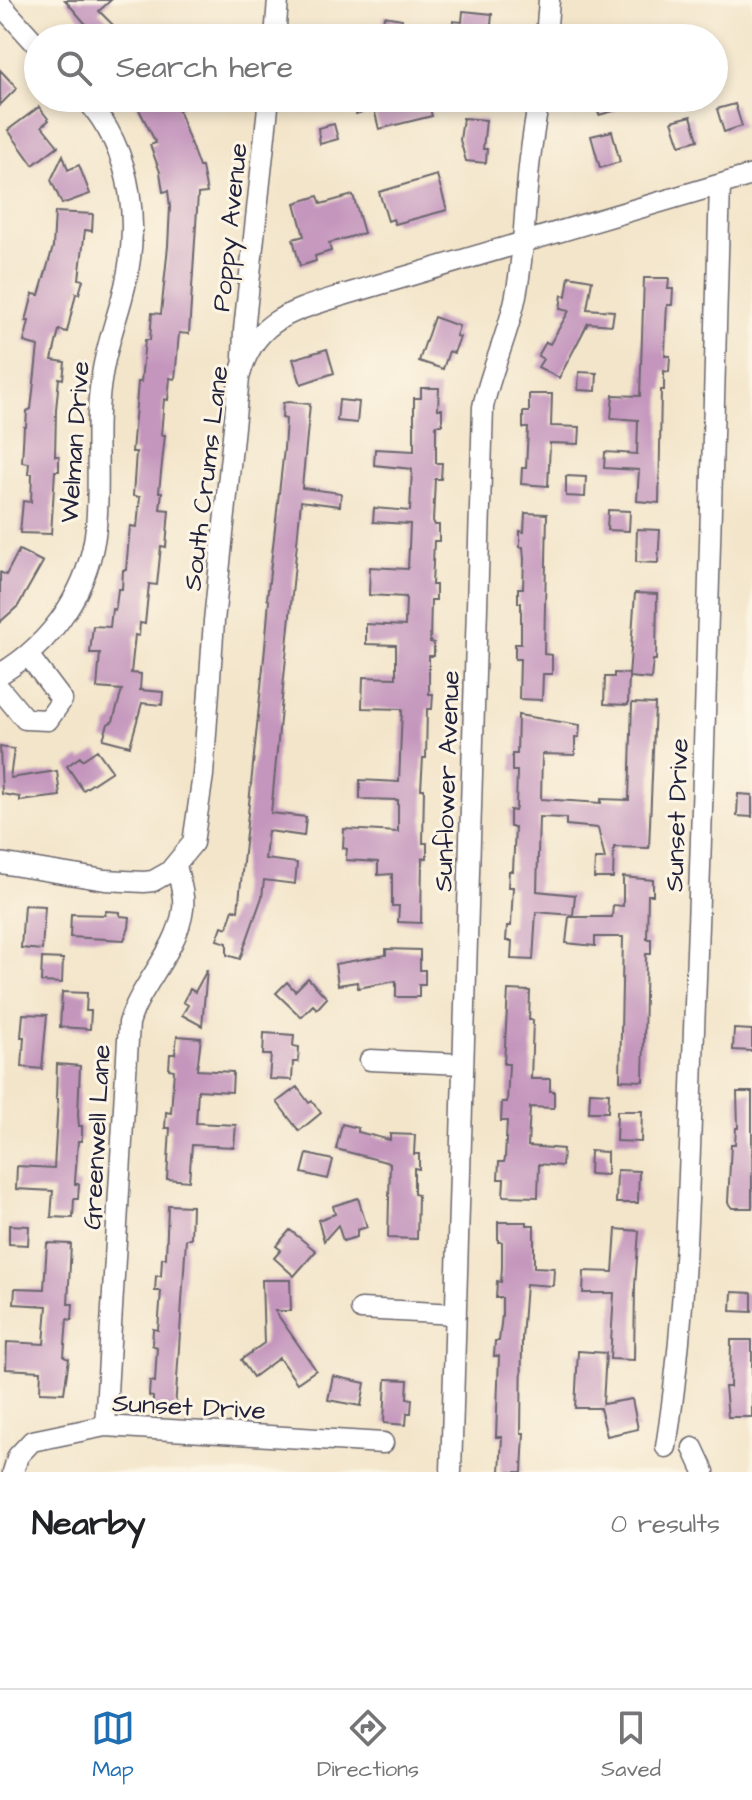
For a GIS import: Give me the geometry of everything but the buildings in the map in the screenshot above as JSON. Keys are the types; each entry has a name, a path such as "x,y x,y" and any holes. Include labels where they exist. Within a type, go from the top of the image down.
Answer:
{"street":[{"path":"276,24 278,0"},
{"path":"547,24 549,0"},
{"path":"0,4 24,31"},
{"name":"Welman Drive","path":"0,674 28,655 52,631 70,605 91,555 96,526 97,418 101,375 123,296 132,243 133,212 121,157 95,112"},
{"name":"Poppy Avenue","path":"243,362 267,112"},
{"name":"Sunflower Avenue","path":"451,1472 483,407 516,297 537,112"},
{"name":"South Crums Lane","path":"176,865 193,843 197,825 239,378 254,339 284,317 340,296 752,175"},
{"name":"Sunset Drive","path":"666,1447 679,1333 687,1191 720,185"},
{"path":"0,689 25,719 48,720 62,700 28,655"},
{"path":"0,863 135,882 153,881 176,865"},
{"name":"Greenwell Lane","path":"105,1426 129,1023 134,1005 178,931 183,900 176,865"},
{"path":"370,1060 463,1064"},
{"path":"361,1309 456,1314"},
{"name":"Sunset Drive","path":"13,1472 18,1456 32,1441 105,1426 383,1443"},
{"path":"693,1448 704,1472"}]}
